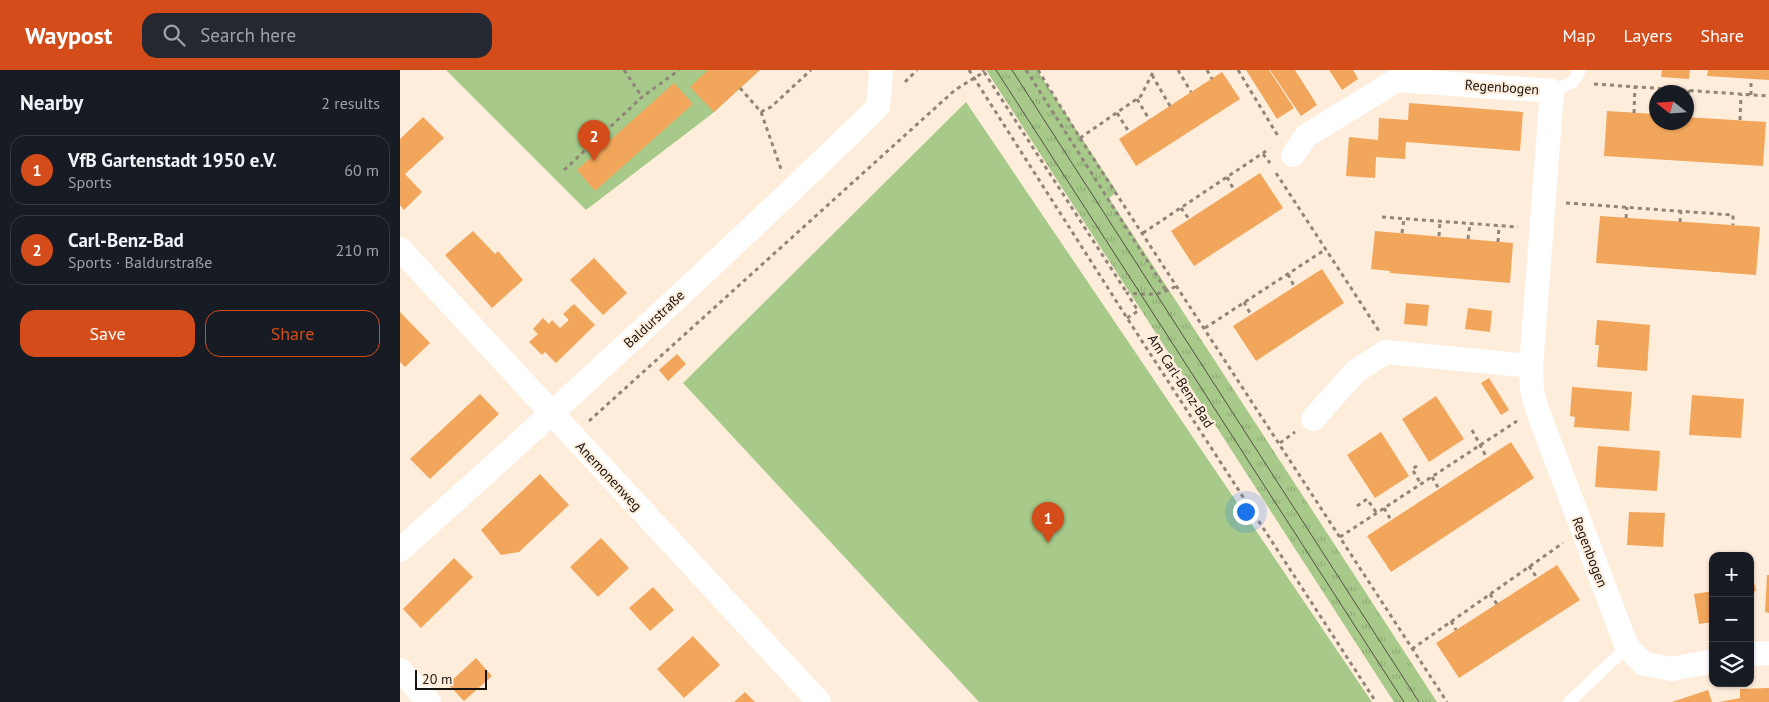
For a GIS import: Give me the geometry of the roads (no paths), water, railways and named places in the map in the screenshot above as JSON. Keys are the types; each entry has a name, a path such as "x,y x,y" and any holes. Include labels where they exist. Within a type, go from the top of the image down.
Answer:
{"street":[{"name":"Baldurstraße","path":"400,550 552,414 789,194 878,107 880,72"},
{"name":"Regenbogen","path":"1294,144 1398,75 1562,86 1543,201 1531,366 1532,390 1537,409 1627,647 1644,664 1672,669 1709,662"},
{"name":"Anemonenweg","path":"400,249 819,702"},
{"path":"1313,419 1356,371 1386,352 1531,366"},
{"path":"1754,654 1769,653"},
{"path":"400,670 430,702"}],"lane":[{"path":"1562,86 1580,70"},
{"path":"1569,702 1627,647"}],"tram line":[{"path":"996,70 1404,702"},
{"path":"1012,70 1419,702"}],"place":[{"name":"Carl-Benz-Bad","path":"594,161"},
{"name":"VfB Gartenstadt 1950 e.V.","path":"1048,543"}]}
